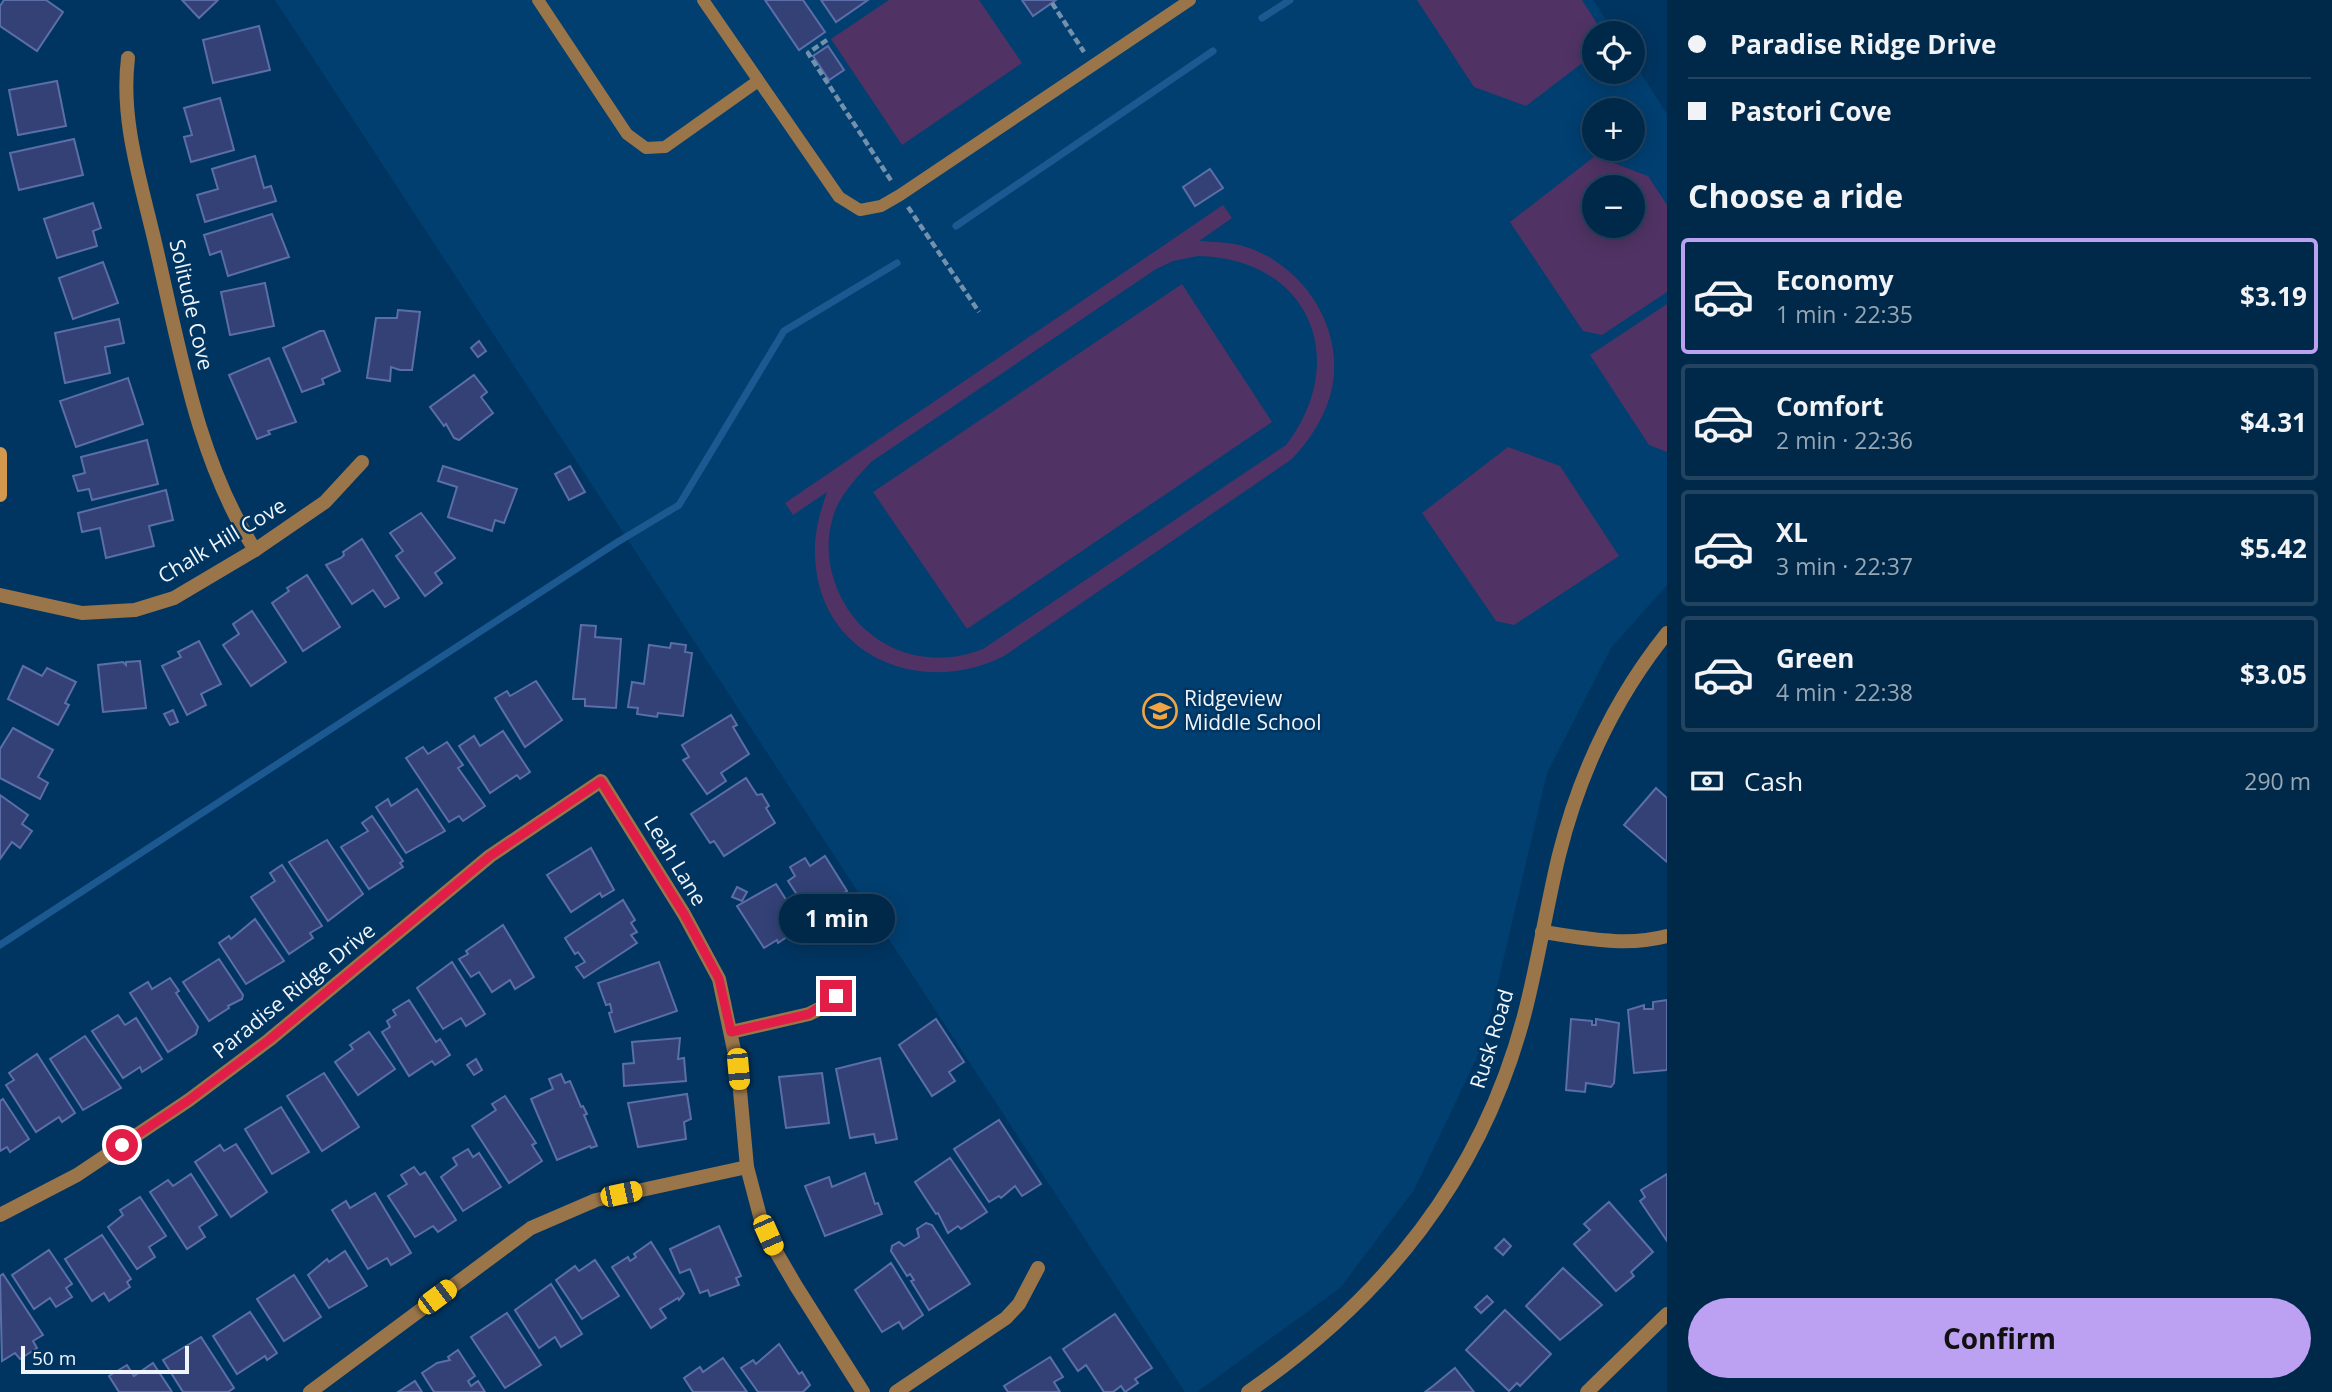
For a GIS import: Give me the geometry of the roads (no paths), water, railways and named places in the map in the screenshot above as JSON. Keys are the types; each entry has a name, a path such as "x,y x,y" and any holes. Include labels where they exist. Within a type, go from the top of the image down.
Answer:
{"street":[{"name":"Solitude Cove","path":"128,58 127,119 193,404 215,470 239,524 255,550"},
{"path":"0,454 0,495"},
{"name":"Chalk Hill Cove","path":"0,595 82,613 135,610 181,594 255,550 335,494 362,461"},
{"name":"Rusk Road","path":"1248,1392 1332,1328 1382,1278 1434,1214 1464,1167 1488,1118 1524,1016 1575,800 1597,747 1623,696 1667,633"},
{"name":"Leah Lane","path":"601,781 684,914 719,979 738,1069 747,1167 761,1220 775,1250 863,1392"},
{"name":"Paradise Ridge Drive","path":"0,1216 77,1175 189,1100 269,1040 490,856 601,781"},
{"path":"1542,932 1622,943 1642,943 1667,936"},
{"path":"731,1032 809,1014 823,1007 849,986"},
{"path":"310,1392 531,1228 596,1200 747,1167"},
{"path":"896,1392 1006,1318 1019,1304 1038,1268"},
{"path":"1587,1392 1667,1314"}],"lane":[{"path":"538,0 628,134 646,148 665,147 758,80"},
{"path":"703,0 839,197 860,210 881,206 900,195 1190,0"}],"waterway":[{"path":"1262,18 1290,0"},
{"path":"956,226 1213,51"},
{"path":"0,945 616,543 679,505 784,331 897,263"}],"place":[{"name":"Ridgeview Middle School","path":"1160,711"}]}
